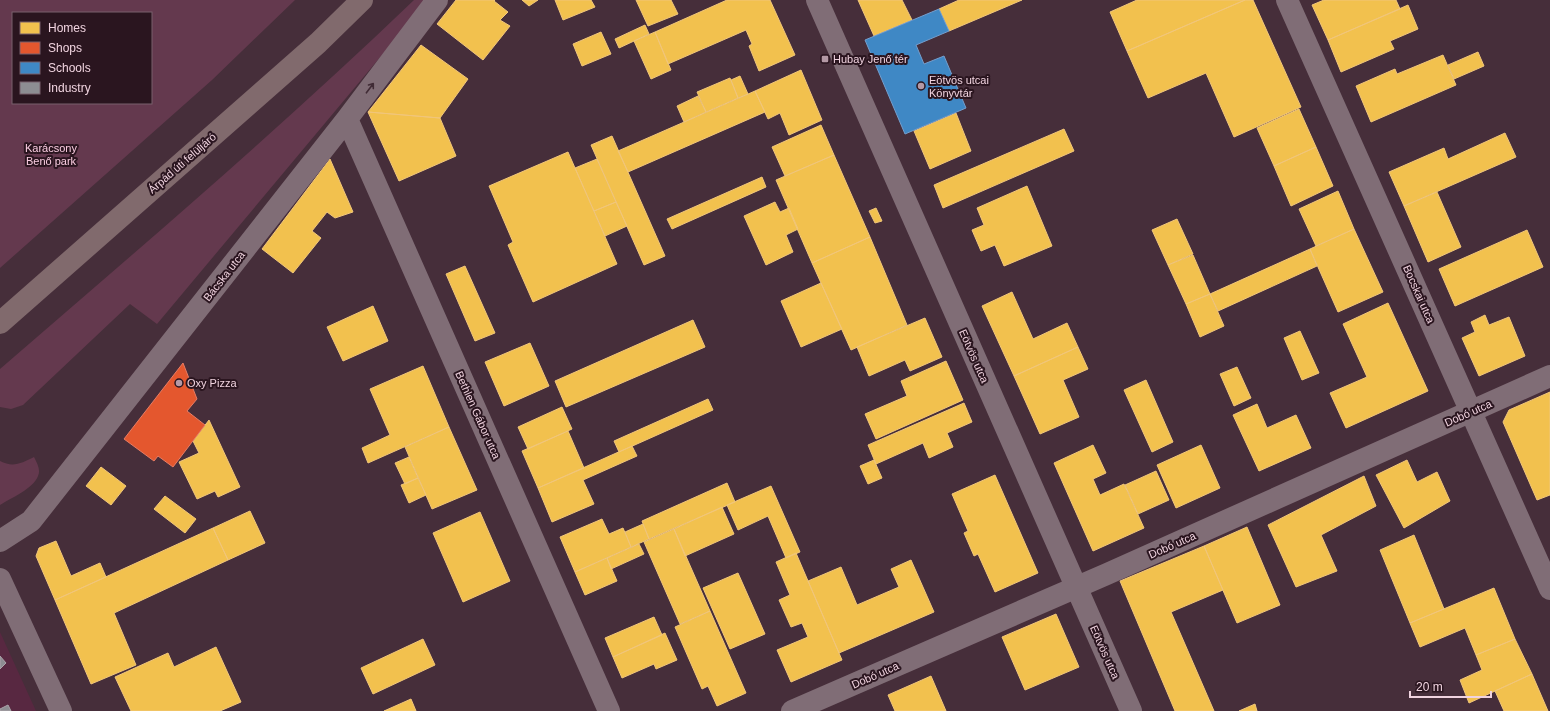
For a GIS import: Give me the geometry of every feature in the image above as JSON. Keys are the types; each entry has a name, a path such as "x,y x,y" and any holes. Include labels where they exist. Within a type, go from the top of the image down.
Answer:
{"main road":[{"name":"Árpád úti felüljáró","path":"0,323 318,43 362,0"}],"street":[{"name":"Bácska utca","path":"0,541 31,521 347,119 437,0"},
{"name":"Eötvös utca","path":"817,0 1131,711"},
{"name":"Bocskai utca","path":"1287,0 1472,411 1550,589"},
{"name":"Bethlen Gábor utca","path":"347,119 609,711"},
{"name":"Dobó utca","path":"792,711 1076,588 1550,376"},
{"path":"0,579 61,711"}],"shaded area":[{"path":"0,632 36,711 0,711"}],"green space":[{"name":"Karácsony Benő park","path":"0,0 295,0 212,80 0,268"},
{"path":"414,0 428,0 157,324 130,304 23,405 11,409 0,407 0,369 313,95"},
{"path":"34,457 39,471 35,481 27,489 0,505 0,461 9,464 17,464"}],"building: Homes":[{"path":"456,0 495,0 494,1 508,12 500,20 510,26 483,60 437,24"},
{"path":"522,0 538,0 529,6"},
{"path":"555,0 591,0 595,7 563,20"},
{"path":"636,0 671,0 678,14 648,26"},
{"path":"727,0 770,0 795,55 759,71 749,46 752,44 746,30 668,64 655,32"},
{"path":"858,0 902,0 912,20 874,36"},
{"path":"959,0 1022,0 949,31 939,9"},
{"path":"1137,0 1245,0 1127,51 1110,12"},
{"path":"1245,0 1253,0 1301,107 1234,137 1206,73 1148,98 1127,51"},
{"path":"1324,0 1396,0 1400,9 1328,40 1312,5"},
{"path":"1408,5 1418,29 1390,41 1394,49 1341,72 1328,40"},
{"path":"645,25 649,34 619,48 615,39"},
{"path":"601,32 611,54 582,66 573,44"},
{"path":"655,32 671,70 651,79 634,41"},
{"path":"421,45 468,79 440,118 368,112"},
{"path":"1478,52 1484,66 1454,79 1448,65"},
{"path":"1443,55 1456,85 1371,122 1356,86 1395,69 1397,74"},
{"path":"801,70 822,120 789,135 780,113 768,119 755,91"},
{"path":"740,76 748,94 738,98 731,80"},
{"path":"730,78 738,98 706,112 697,92"},
{"path":"755,91 765,112 628,172 618,151"},
{"path":"698,96 706,112 684,122 677,106"},
{"path":"1299,109 1316,147 1274,166 1257,128"},
{"path":"368,112 440,118 456,156 399,181"},
{"path":"956,113 971,151 930,169 914,131"},
{"path":"821,125 834,155 785,176 772,147"},
{"path":"1064,129 1074,151 943,208 934,185"},
{"path":"1505,133 1516,157 1404,206 1389,172 1444,148 1448,159"},
{"path":"612,136 665,256 644,265 591,145"},
{"path":"1316,147 1333,186 1291,206 1274,166"},
{"path":"568,152 617,264 533,302 508,245 513,242 489,186"},
{"path":"834,155 870,237 812,263 776,180"},
{"path":"330,159 353,212 335,218 327,212 312,231 321,238 293,273 262,249"},
{"path":"597,159 616,202 594,211 575,168"},
{"path":"762,177 766,187 672,229 667,219"},
{"path":"1027,186 1052,246 1004,266 995,245 981,251 972,230 984,225 977,208"},
{"path":"1338,191 1354,229 1316,246 1299,209"},
{"path":"1437,192 1461,247 1428,262 1404,206"},
{"path":"616,202 627,226 605,236 594,211"},
{"path":"775,202 780,212 789,208 798,229 786,235 793,252 766,265 744,216"},
{"path":"876,208 882,221 875,223 869,211"},
{"path":"1177,219 1193,254 1168,265 1152,230"},
{"path":"1354,229 1383,292 1338,312 1310,249"},
{"path":"1527,230 1543,267 1455,306 1439,269"},
{"path":"870,237 907,325 851,350 812,263"},
{"path":"1310,249 1317,266 1218,311 1210,294"},
{"path":"1193,255 1210,294 1186,304 1168,265"},
{"path":"465,266 495,333 475,341 446,274"},
{"path":"821,283 842,329 801,347 781,301"},
{"path":"1012,292 1033,339 1067,323 1078,347 1014,376 982,306"},
{"path":"1210,294 1224,326 1200,337 1186,304"},
{"path":"1388,303 1428,391 1346,428 1330,393 1367,377 1343,324"},
{"path":"373,306 388,341 343,361 327,327"},
{"path":"1485,315 1489,325 1509,317 1525,356 1479,376 1462,338 1475,332 1471,322"},
{"path":"925,318 942,357 910,371 905,360 869,376 857,347"},
{"path":"693,320 705,347 566,407 555,381"},
{"path":"1300,331 1319,373 1302,380 1284,338"},
{"path":"530,343 549,386 504,406 485,362"},
{"path":"1078,347 1088,369 1063,380 1079,417 1040,434 1014,376"},
{"path":"946,361 963,400 876,439 865,414 907,396 901,381"},
{"path":"423,366 449,427 368,463 362,448 390,435 370,389"},
{"path":"1237,367 1251,398 1234,406 1220,374"},
{"path":"1146,380 1173,442 1152,452 1124,390"},
{"path":"1550,392 1550,495 1537,500 1503,422 1509,410"},
{"path":"708,399 713,410 619,452 614,441"},
{"path":"964,403 972,422 947,433 953,447 929,458 923,443 876,464 868,445"},
{"path":"1257,404 1267,428 1296,415 1311,448 1259,471 1233,415"},
{"path":"562,407 572,429 528,449 518,427"},
{"path":"209,420 240,487 218,497 215,491 197,499 179,462 199,453 193,441"},
{"path":"449,427 477,490 432,509 405,447"},
{"path":"568,431 584,468 538,488 522,451"},
{"path":"1093,445 1106,473 1093,479 1100,495 1124,484 1144,528 1093,551 1054,463"},
{"path":"1201,445 1220,488 1176,508 1157,465"},
{"path":"632,446 637,456 583,480 594,504 552,522 538,488"},
{"path":"409,457 418,478 405,484 395,463"},
{"path":"874,460 882,478 868,484 860,466"},
{"path":"1407,460 1417,482 1437,472 1450,501 1404,528 1376,475"},
{"path":"101,467 126,486 111,505 86,486"},
{"path":"1156,471 1169,500 1138,514 1125,485"},
{"path":"995,475 1038,573 995,592 978,554 974,556 964,533 968,531 952,494"},
{"path":"1364,476 1376,506 1321,535 1337,571 1296,587 1268,525"},
{"path":"418,478 426,495 409,503 401,485"},
{"path":"727,483 735,502 649,539 642,521"},
{"path":"771,486 800,552 786,558 768,516 738,530 727,505"},
{"path":"165,496 196,519 185,533 154,509"},
{"path":"722,507 734,534 685,556 674,529"},
{"path":"250,511 265,543 228,560 213,528"},
{"path":"480,512 510,581 463,602 433,533"},
{"path":"602,519 609,534 623,528 631,547 575,572 560,537"},
{"path":"643,524 649,539 631,547 625,532"},
{"path":"1247,527 1280,605 1237,623 1204,546"},
{"path":"213,528 228,560 114,613 136,665 91,684 55,600"},
{"path":"674,529 710,611 680,624 644,542"},
{"path":"1414,535 1444,609 1410,623 1380,550"},
{"path":"56,541 71,576 100,563 106,577 55,600 36,556 39,548"},
{"path":"639,544 644,554 611,569 607,558"},
{"path":"1204,546 1223,590 1171,612 1214,711 1175,711 1120,581"},
{"path":"796,553 842,660 791,682 777,650 808,637 802,623 791,627 779,600 790,595 776,562"},
{"path":"607,558 617,581 585,595 575,572"},
{"path":"911,560 934,612 839,653 808,581 841,567 857,605 899,587 891,569"},
{"path":"738,573 765,634 730,649 703,588"},
{"path":"1494,588 1515,639 1476,655 1465,628 1420,647 1410,623"},
{"path":"710,611 746,693 717,706 708,686 702,689 675,627"},
{"path":"1056,614 1079,667 1025,690 1002,637"},
{"path":"654,617 662,635 613,657 605,638"},
{"path":"665,633 677,660 656,669 654,664 622,678 613,657"},
{"path":"423,639 435,665 373,694 361,668"},
{"path":"1515,639 1532,674 1469,703 1460,680 1482,670 1476,655"},
{"path":"216,647 241,702 220,711 131,711 115,677 168,653 174,667"},
{"path":"1532,674 1548,711 1504,711 1495,691"},
{"path":"931,676 946,711 895,711 888,695"},
{"path":"411,699 416,711 384,711"},
{"path":"1255,704 1257,711 1239,711"}],"building: Shops":[{"path":"183,363 197,399 187,411 205,425 173,467 158,456 154,461 124,439"}],"building: Schools":[{"name":"Eötvös utcai Könyvtár","path":"939,9 949,31 916,45 924,64 944,56 966,108 905,134 865,40"}],"building: Industry":[{"path":"0,656 6,663 0,669"},
{"path":"8,705 11,711 0,711 0,709"}],"place":[{"name":"Hubay Jenő tér","path":"825,59"},
{"name":"Eötvös utcai Könyvtár","path":"921,86"},
{"name":"Oxy Pizza","path":"179,383"}]}
